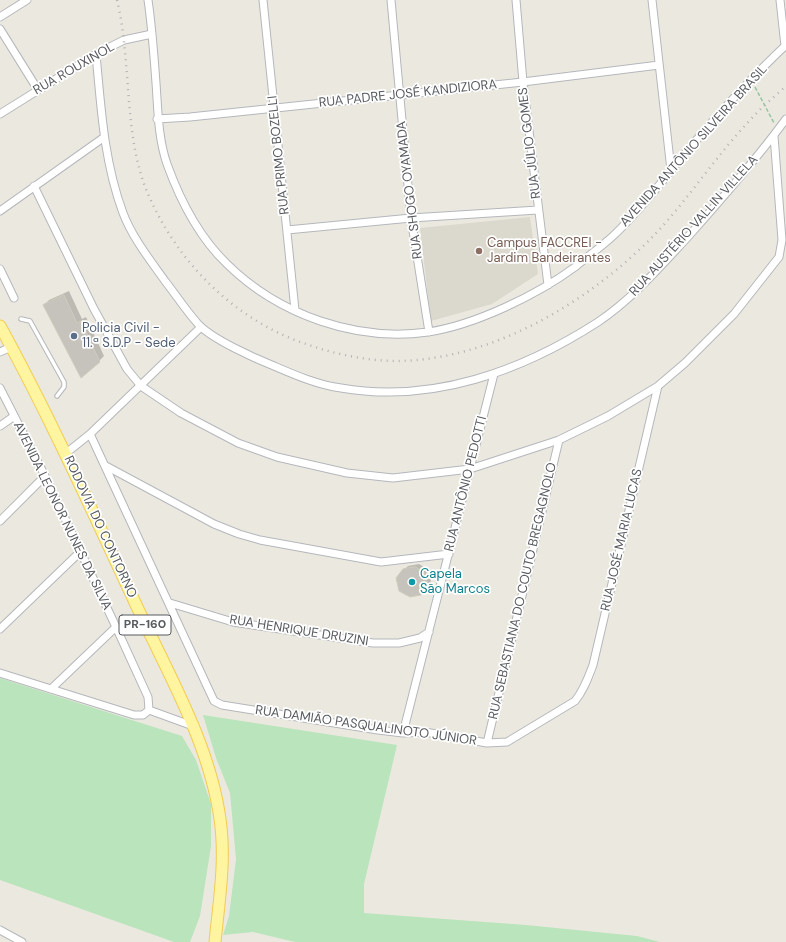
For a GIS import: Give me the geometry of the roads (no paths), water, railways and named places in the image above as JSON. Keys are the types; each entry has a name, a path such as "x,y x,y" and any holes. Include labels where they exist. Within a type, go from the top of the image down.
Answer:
{"main road":[{"name":"RODOVIA DO CONTORNO","path":"0,326 42,404 193,726 213,780 220,820 222,860 215,942"}],"street":[{"path":"0,17 27,0"},
{"name":"AVENIDA ANTÔNIO SILVEIRA BRASIL","path":"148,0 152,34 157,119 166,162 190,214 209,243 226,263 251,285 279,303 333,325 364,331 392,334 429,332 485,315 533,294 573,268 613,236 785,45"},
{"name":"RUA PRIMO BOZELLI","path":"263,0 295,310"},
{"name":"RUA SHOGO OYAMADA","path":"391,0 411,218 429,332"},
{"name":"RUA JÚLIO GOMES","path":"516,0 523,82 548,285"},
{"path":"652,0 671,170"},
{"path":"780,0 785,45"},
{"path":"0,29 38,90"},
{"name":"RUA ROUXINOL","path":"0,114 96,54 124,40 152,34"},
{"name":"RUA AUSTÉRIO VALLIN VILLELA","path":"96,54 103,138 123,214 137,241 201,327 262,362 293,374 339,388 393,393 422,390 494,374 540,355 577,334 600,320 642,287 720,202 786,119"},
{"name":"RUA PADRE JOSÉ KANDIZIORA","path":"157,119 399,96 659,65"},
{"path":"34,186 94,309 127,369 141,386 181,412 232,439 277,457 347,473 378,477 409,477 470,468 559,440 608,416 658,386 685,363 734,314 780,257 782,240 776,133"},
{"path":"0,211 103,138"},
{"path":"286,230 411,218 538,210"},
{"path":"0,269 14,298"},
{"path":"65,454 90,434 201,327"},
{"path":"0,352 11,347"},
{"name":"RUA ANTÔNIO PEDOTTI","path":"403,733 494,374"},
{"name":"RUA JOSÉ MARIA LUCAS","path":"582,693 592,665 658,386"},
{"name":"AVENIDA LEONOR NUNES DA SILVA","path":"0,388 13,417 45,476 148,696 149,710"},
{"path":"0,426 13,417"},
{"name":"RUA DAMIÃO PASQUALINOTO JÚNIOR","path":"90,434 170,602 214,700 222,705 403,733 425,732 487,743 507,742 515,739 567,707 582,693"},
{"name":"RUA SEBASTIANA DO COUTO BREGAGNOLO","path":"487,743 559,440"},
{"path":"106,466 214,524 239,534 260,540 381,562 448,554"},
{"path":"0,521 45,476"},
{"path":"0,629 80,552"},
{"name":"RUA HENRIQUE DRUZINI","path":"170,602 233,622 373,643 399,643 420,638 429,632"},
{"path":"51,689 116,627"},
{"path":"0,673 134,715 143,715 149,710 193,726"},
{"path":"1,932 22,942"}],"lane":[{"path":"21,319 30,321 64,382 64,387 57,396"}],"railway":[{"path":"117,0 125,48 131,123 140,172 148,194 161,220 176,244 193,266 213,287 234,306 258,322 283,335 309,345 331,352 365,359 399,361 435,358 471,349 507,337 541,321 574,301 605,279 659,230 741,130 786,86"}],"place":[{"name":"Campus FACCREI - Jardim Bandeirantes","path":"479,251"},
{"name":"Policia Civil - 11.ª S.D.P - Sede","path":"74,336"},
{"name":"Capela São Marcos","path":"412,582"}]}
